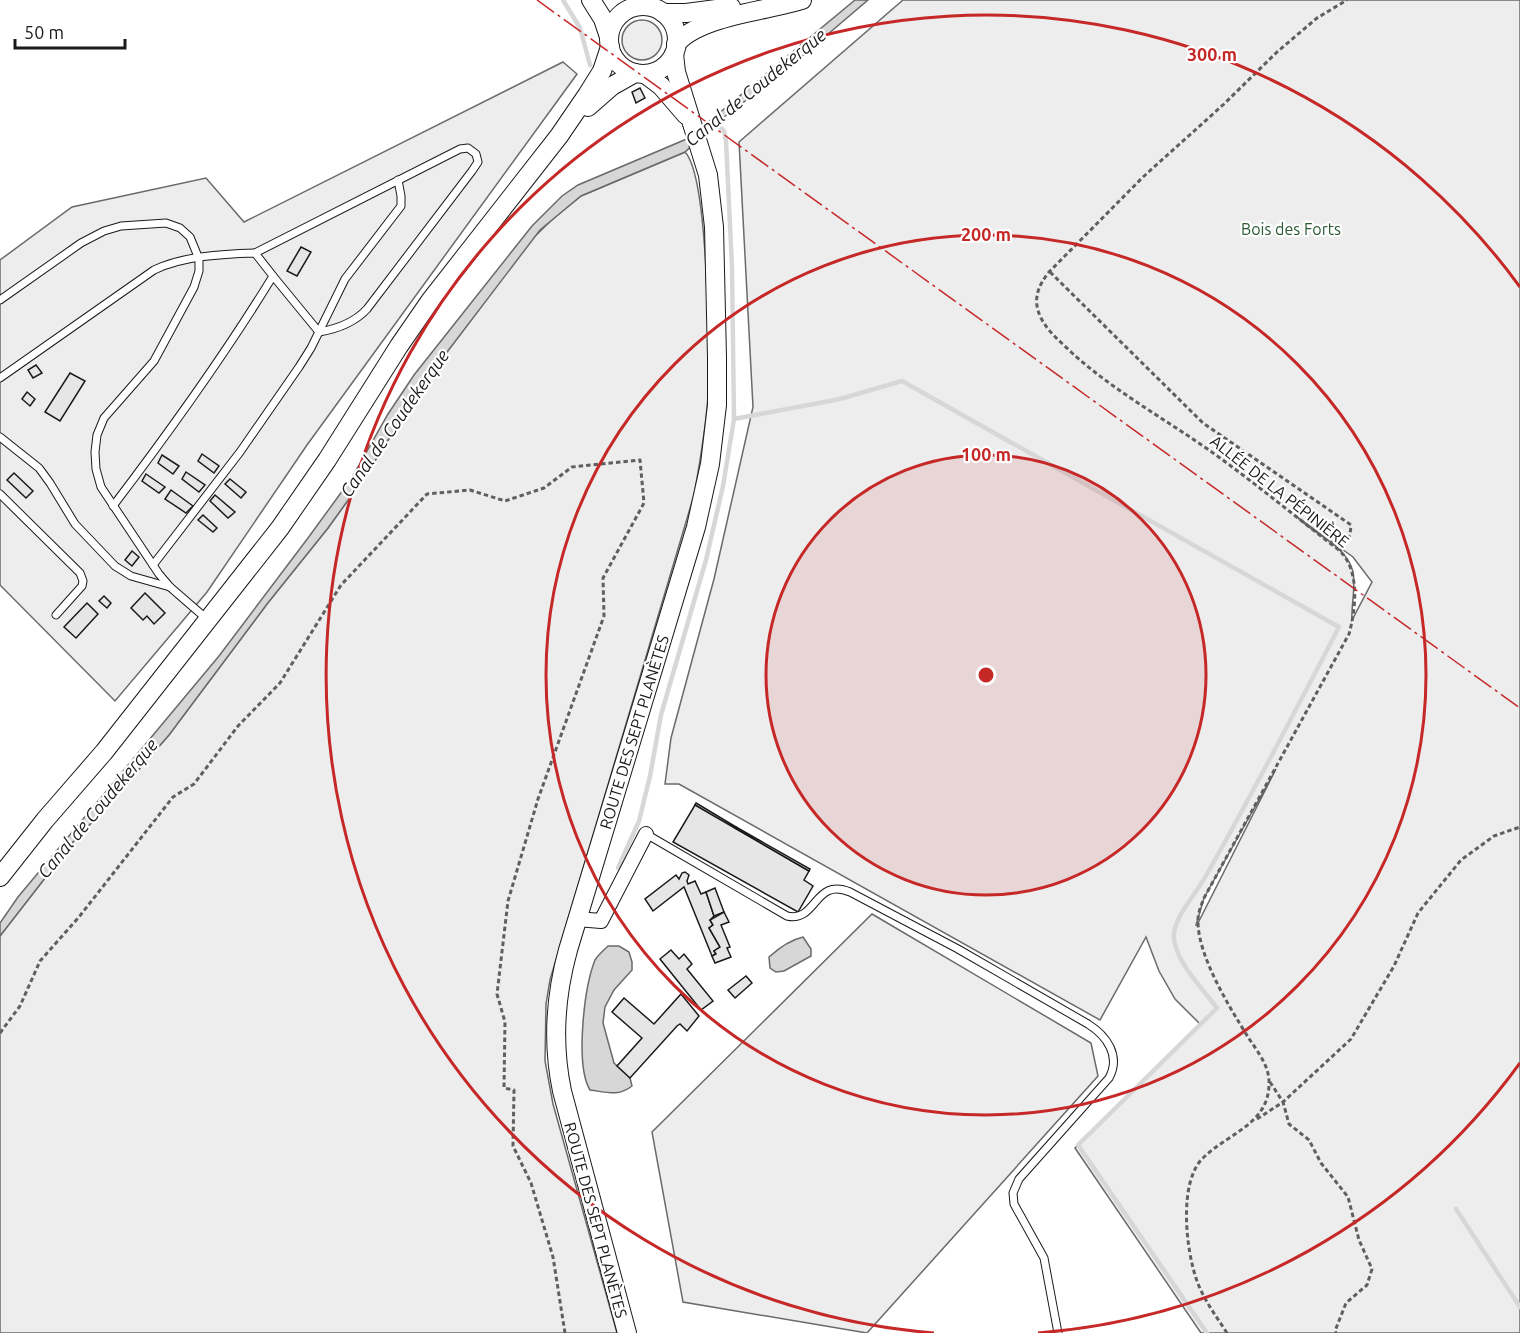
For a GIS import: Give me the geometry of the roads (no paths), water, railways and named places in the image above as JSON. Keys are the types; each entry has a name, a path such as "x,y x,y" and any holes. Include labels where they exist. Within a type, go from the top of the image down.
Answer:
{"main road":[{"path":"591,0 603,19 613,56 618,63 640,73"},
{"path":"613,0 635,7 649,7 663,13 680,14 709,11 759,0"},
{"path":"559,135 606,90 640,73 663,67 687,33 701,26 801,0"},
{"path":"0,877 104,752 307,490 435,293 559,135 598,78 605,64 616,19 635,7"},
{"path":"663,13 673,26 675,49"},
{"name":"ROUTE DES SEPT PLANÈTES","path":"627,1333 567,1111 558,1067 555,1022 558,989 577,919 696,527 710,464 717,405 713,210 702,155 675,68 675,49"},
{"name":"ROUTE DES SEPT PLANÈTES","path":"640,73 661,86 692,124"}],"street":[{"path":"577,919 601,921 646,834"}],"lane":[{"path":"0,378 145,275 169,264 255,253 460,149 471,149 478,158 478,162 362,314 344,325 319,332"},
{"path":"153,565 240,452 299,367 345,279 401,206 402,196 398,180"},
{"path":"0,300 81,243 113,228 151,223 174,225 190,237 199,259 199,271 194,287 160,351 143,374 110,409 100,427 95,452 96,469 101,487 153,565 170,587 208,620"},
{"path":"255,253 319,332"},
{"path":"114,506 188,406 240,330 273,276"},
{"path":"0,437 39,468 75,524 106,558 131,576 170,587"},
{"path":"0,494 80,573 82,586 56,615"},
{"path":"646,834 787,916 795,918 803,915 821,894 830,890 840,888 850,892 958,949 1088,1024 1105,1037 1112,1048 1113,1061 1109,1078 1019,1179 1013,1193 1016,1210 1044,1257 1058,1333"}],"water":[{"name":"Canal de Coudekerque","path":"855,0 868,0 787,69 719,121 685,152 581,196 540,230 428,377 364,478 328,528 267,604 169,735 73,842 0,936 0,923 18,897 219,656 351,479 388,414 414,375 532,226 562,196 578,185 689,138"},
{"path":"803,937 811,949 811,956 784,971 776,972 770,968 769,957 785,945"},
{"path":"608,946 619,946 629,952 632,962 632,970 614,990 605,1007 603,1023 614,1063 630,1078 632,1086 622,1092 612,1093 590,1090 585,1078 582,1045 587,989 591,973 595,960"}],"waterway":[{"path":"563,0 580,28 590,65"},
{"name":"Canal de Coudekerque","path":"618,868 639,821 661,715 706,560 723,486 734,419 732,267 726,141 724,131 715,122"},
{"path":"734,419 840,399 902,381 1339,627 1241,813 1175,927 1175,943 1183,963 1217,1008 1078,1145 1207,1333"},
{"path":"1456,1209 1520,1307"}],"park label":[{"name":"Bois des Forts","path":"1291,229"}]}
